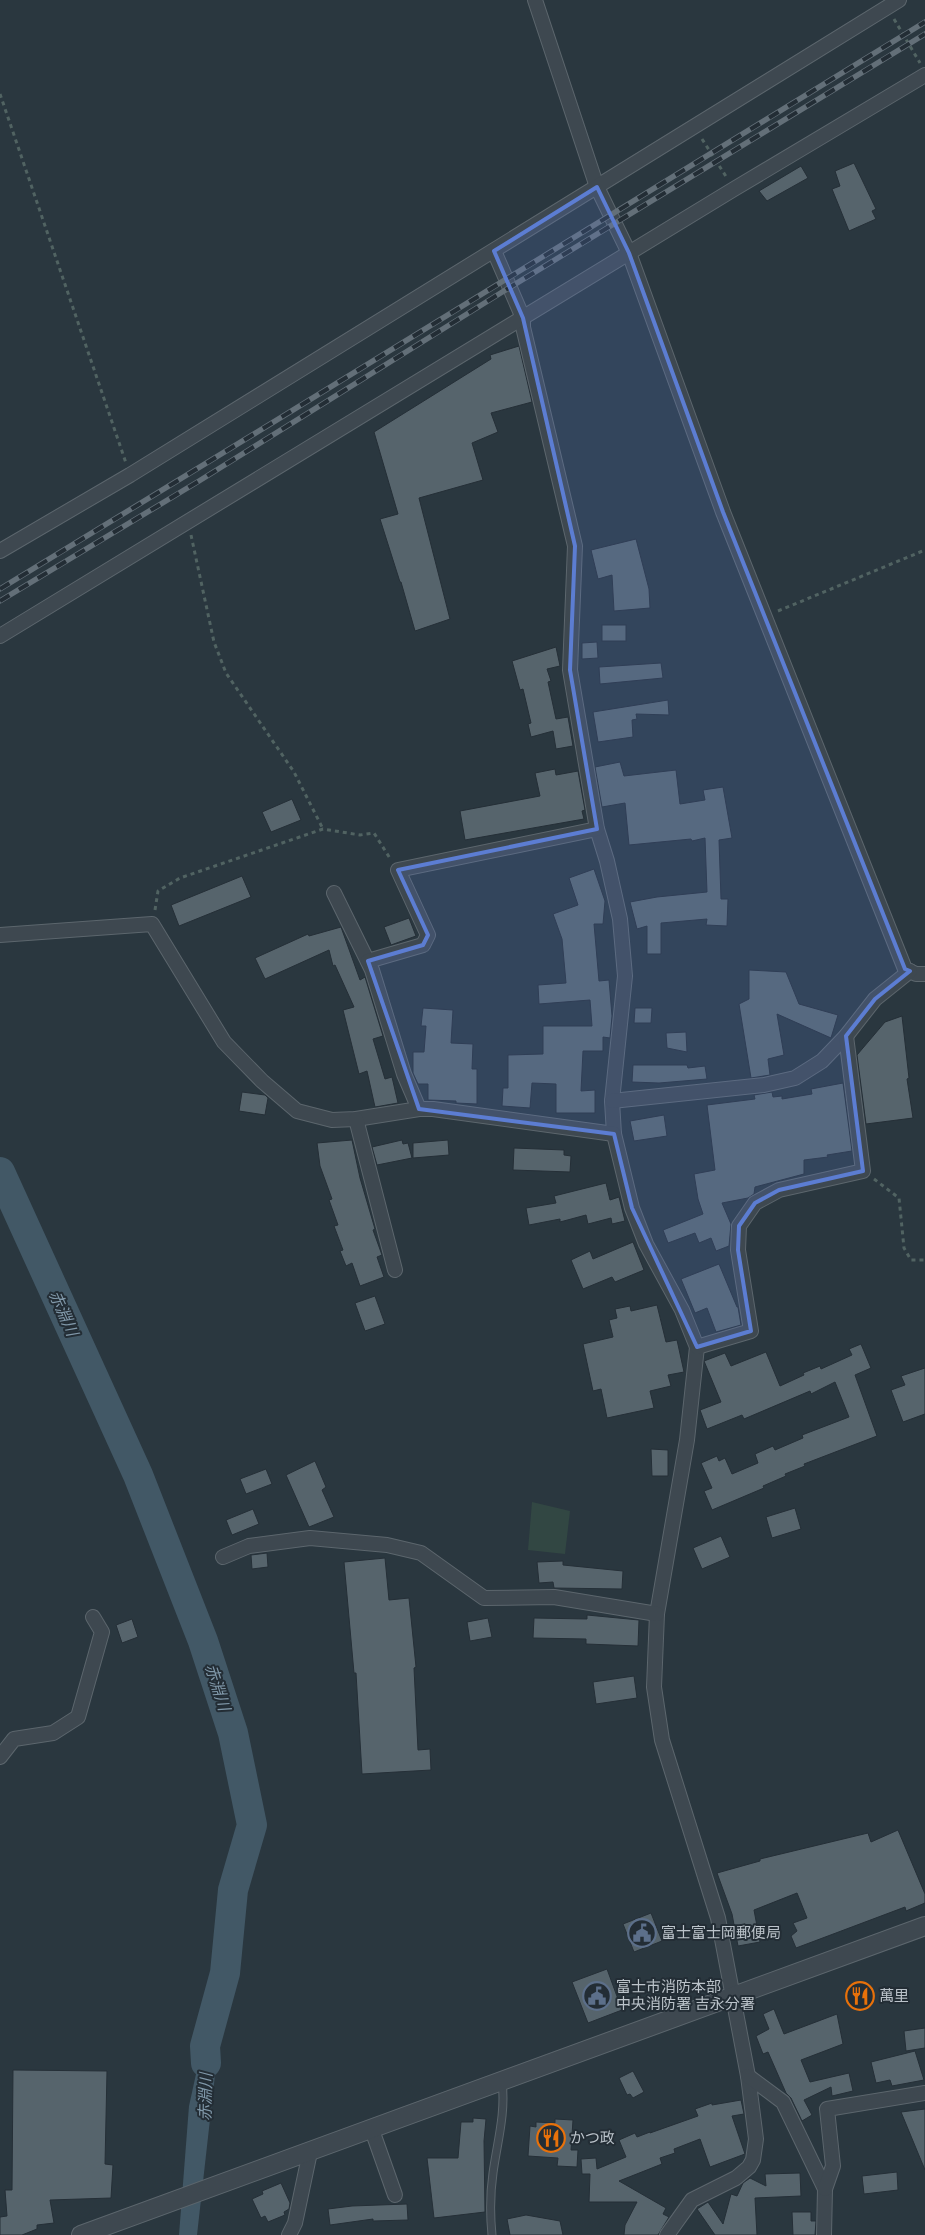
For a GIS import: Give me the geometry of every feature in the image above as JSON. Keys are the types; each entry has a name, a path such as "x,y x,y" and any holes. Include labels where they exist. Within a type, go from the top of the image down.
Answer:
{"street":[{"path":"535,0 597,187 629,253 723,512 905,969 916,974 925,974"},
{"path":"0,551 130,475 893,4"},
{"path":"0,636 925,73"},
{"path":"494,251 523,318 523,327 575,546 570,670 597,828 607,861 620,919 625,976 612,1101 614,1134 632,1208 646,1244 682,1310 697,1347 687,1440 657,1614 654,1687 662,1740 718,1918 748,2076 756,2139 750,2167 736,2178 692,2200 667,2235"},
{"path":"368,961 423,945 428,935 398,870 597,828"},
{"path":"334,893 368,961 385,1009 404,1074 419,1109"},
{"path":"0,935 152,924 224,1042 262,1081 297,1111 332,1120 356,1119 419,1109 433,1109 614,1134"},
{"path":"612,1101 764,1085 795,1078 822,1061 846,1036 875,999 910,972"},
{"path":"697,1347 751,1331 738,1242 739,1226 755,1203 779,1190 863,1171 846,1036"},
{"path":"356,1119 396,1270"},
{"path":"223,1557 249,1546 310,1538 387,1546 421,1553 484,1598 554,1597 657,1614"},
{"path":"0,1757 14,1739 53,1733 78,1717 102,1632 93,1617"},
{"path":"81,2235 925,1926"},
{"path":"748,2076 783,2102 825,2189"},
{"path":"824,2235 825,2189 833,2166 827,2108 925,2093"},
{"path":"372,2130 395,2195"},
{"path":"288,2235 295,2223 310,2152"}],"lane":[{"path":"492,2235 490,2215 493,2175 505,2101 502,2080"}],"path":[{"path":"893,4 925,73"},
{"path":"0,94 130,475"},
{"path":"694,126 734,189"},
{"path":"188,520 214,642 226,673 294,772 323,829"},
{"path":"765,616 925,550"},
{"path":"152,924 158,891 180,878 323,829 360,835 374,833 398,870"},
{"path":"863,1171 899,1198 904,1248 911,1260 925,1260"}],"highlighted area":[{"path":"597,187 629,253 723,512 905,969 910,971 875,999 846,1036 863,1171 779,1190 755,1203 739,1226 738,1250 751,1331 697,1347 632,1208 614,1134 419,1109 368,961 423,945 428,935 398,870 597,829 570,670 575,546 523,318 494,251"}],"green space":[{"path":"532,1502 570,1511 565,1554 528,1550"}],"water":[{"path":"210,2010 216,2066 197,2235 179,2235 189,2106"}],"building":[{"path":"854,163 876,209 872,211 876,219 849,231 832,189 840,186 835,171"},
{"path":"801,166 808,178 767,201 759,191"},
{"path":"519,346 532,402 491,413 498,432 472,443 483,480 419,498 450,619 415,631 380,519 398,514 374,432 491,359 490,355"},
{"path":"636,539 649,589 650,608 614,611 612,575 598,579 591,550"},
{"path":"602,625 626,625 626,641 602,641"},
{"path":"597,642 598,658 582,659 582,643"},
{"path":"556,647 560,666 547,669 551,681 548,682 556,719 568,717 573,746 556,749 553,731 531,737 528,724 531,723 523,689 520,690 512,661"},
{"path":"661,663 663,678 600,684 599,667"},
{"path":"668,700 669,715 636,714 637,719 632,720 633,737 598,742 593,712"},
{"path":"620,762 624,776 676,770 680,804 705,800 703,790 723,787 732,838 719,840 721,899 728,899 727,926 706,925 707,919 661,923 661,954 647,954 647,926 637,929 630,902 707,892 705,838 692,841 691,839 629,845 625,803 602,807 595,767"},
{"path":"555,769 556,775 578,771 585,810 582,811 584,819 465,840 460,811 540,796 535,773"},
{"path":"292,799 301,820 271,832 262,812"},
{"path":"594,869 605,901 603,924 594,924 599,981 609,980 612,1016 610,1038 603,1037 603,1051 583,1051 581,1091 595,1090 595,1113 556,1113 556,1084 532,1083 530,1108 502,1106 503,1088 508,1088 508,1055 543,1054 543,1026 592,1026 590,1000 539,1004 538,985 566,983 562,939 553,914 578,905 569,878"},
{"path":"242,876 251,897 179,926 171,905"},
{"path":"409,918 416,936 391,945 384,927"},
{"path":"341,927 360,980 365,977 383,1036 373,1039 385,1079 392,1077 398,1103 375,1107 367,1071 359,1074 343,1010 354,1007 335,965 333,966 329,950 265,979 255,958 308,934 309,936"},
{"path":"749,970 786,972 799,1004 838,1015 831,1038 777,1014 784,1055 768,1059 770,1075 751,1078 739,1004 749,999"},
{"path":"423,1008 453,1010 451,1043 473,1044 472,1069 477,1069 477,1104 428,1100 428,1084 418,1084 413,1073 413,1052 424,1052 426,1026 421,1026"},
{"path":"635,1008 652,1008 651,1023 634,1023"},
{"path":"902,1016 909,1078 907,1079 913,1118 866,1124 857,1055 885,1022"},
{"path":"686,1032 687,1052 667,1048 666,1033"},
{"path":"633,1065 687,1065 688,1068 705,1066 707,1079 659,1083 632,1082"},
{"path":"843,1083 852,1151 804,1160 804,1174 755,1187 754,1194 748,1198 722,1203 731,1224 729,1246 716,1251 711,1238 699,1243 695,1233 668,1243 663,1230 703,1214 698,1199 694,1174 715,1170 707,1105 755,1099 754,1095 772,1092 773,1097 782,1096 782,1099 812,1094 811,1089"},
{"path":"242,1092 265,1095 268,1098 265,1115 239,1111"},
{"path":"664,1115 667,1136 634,1141 630,1121"},
{"path":"352,1140 360,1178 375,1229 373,1230 382,1255 377,1257 384,1277 360,1286 352,1263 346,1266 340,1251 343,1250 334,1226 338,1225 329,1200 332,1199 320,1166 317,1143"},
{"path":"402,1140 403,1144 408,1143 412,1158 377,1165 372,1147"},
{"path":"448,1140 449,1155 413,1158 413,1143"},
{"path":"514,1148 564,1150 564,1155 571,1156 570,1172 513,1170"},
{"path":"606,1183 610,1200 619,1197 625,1221 612,1224 611,1218 588,1224 586,1215 560,1222 560,1219 529,1225 526,1208 556,1203 554,1196"},
{"path":"633,1242 644,1270 615,1282 612,1277 583,1289 571,1260 590,1251 593,1259"},
{"path":"719,1264 738,1307 741,1325 716,1332 707,1308 695,1313 681,1279"},
{"path":"375,1296 385,1324 365,1331 355,1303"},
{"path":"657,1305 666,1342 677,1340 684,1372 668,1375 671,1386 650,1391 654,1408 607,1418 601,1389 593,1391 583,1344 613,1337 609,1320 617,1318 615,1309 630,1306 631,1311"},
{"path":"861,1344 871,1368 855,1375 877,1436 804,1464 805,1466 763,1486 764,1488 712,1510 704,1491 712,1488 701,1463 717,1456 719,1461 725,1458 732,1474 758,1463 755,1454 773,1446 775,1450 803,1438 802,1435 849,1417 835,1382 811,1394 810,1391 744,1419 742,1415 707,1429 700,1410 721,1402 704,1361 725,1353 731,1366 766,1352 780,1386 804,1375 803,1373 820,1366 821,1369 852,1355 849,1349"},
{"path":"925,1368 925,1414 903,1422 891,1390 905,1385 901,1376"},
{"path":"651,1449 668,1450 668,1476 652,1476"},
{"path":"315,1461 326,1487 322,1490 334,1517 309,1527 286,1475"},
{"path":"266,1469 272,1484 246,1494 240,1479"},
{"path":"795,1508 801,1529 772,1538 766,1517"},
{"path":"253,1509 259,1524 232,1535 226,1520"},
{"path":"721,1536 730,1557 702,1569 693,1548"},
{"path":"267,1553 268,1567 252,1569 251,1555"},
{"path":"385,1558 389,1600 409,1598 416,1667 414,1668 418,1750 430,1749 431,1770 362,1774 356,1673 354,1673 344,1562"},
{"path":"563,1561 563,1565 623,1571 622,1589 554,1588 553,1582 539,1583 537,1562"},
{"path":"587,1615 639,1620 638,1646 586,1644 586,1639 533,1638 534,1618 587,1619"},
{"path":"488,1618 492,1637 470,1641 467,1622"},
{"path":"132,1619 138,1637 122,1643 116,1625"},
{"path":"634,1676 637,1698 596,1704 593,1682"},
{"path":"898,1830 925,1894 925,1903 906,1911 905,1907 796,1948 791,1936 797,1931 793,1923 807,1918 797,1893 754,1910 760,1942 738,1946 732,1914 717,1873 760,1861 760,1859 868,1833 871,1842"},
{"name":"富士富士岡郵便局","path":"651,1913 662,1941 634,1952 623,1924"},
{"name":"富士市消防本部 中央消防署 吉永分署","path":"607,1969 622,2010 588,2023 572,1982"},
{"name":"萬里","path":"862,1984 870,2004 857,2009 850,1989"},
{"path":"774,2009 784,2034 837,2014 843,2044 801,2060 810,2082 849,2073 853,2091 832,2096 831,2087 804,2100 812,2115 802,2121 791,2098 786,2093 768,2052 763,2054 756,2036 769,2029 763,2014"},
{"path":"925,2028 925,2048 906,2051 904,2031"},
{"path":"915,2051 924,2080 892,2086 890,2080 876,2083 871,2062"},
{"path":"13,2070 107,2071 105,2164 113,2165 111,2198 50,2200 54,2223 37,2225 37,2229 22,2235 0,2235 0,2217 7,2216 5,2190 12,2190"},
{"path":"633,2071 644,2092 633,2098 630,2094 627,2095 619,2078"},
{"path":"741,2100 744,2114 732,2116 745,2154 710,2167 700,2139 674,2149 675,2153 660,2158 662,2164 619,2181 666,2208 663,2214 669,2217 658,2235 624,2235 625,2225 637,2202 589,2202 590,2174 582,2174 581,2159 596,2158 597,2169 626,2157 619,2140 635,2133 637,2137 698,2116 695,2109 712,2103 712,2105"},
{"path":"925,2109 925,2170 901,2112"},
{"path":"473,2118 486,2119 484,2141 485,2212 434,2218 427,2158 458,2158 461,2122 473,2122"},
{"name":"かつ政","path":"555,2119 573,2120 571,2150 578,2150 577,2167 557,2166 558,2158 528,2156 530,2126 536,2127 536,2122 555,2123"},
{"path":"897,2172 898,2190 864,2194 862,2176"},
{"path":"800,2173 801,2196 755,2198 757,2235 715,2235 697,2209 708,2202 723,2224 731,2194 737,2196 743,2183 750,2178 766,2186 765,2174"},
{"path":"281,2183 290,2203 289,2209 284,2212 285,2215 268,2222 265,2216 261,2218 252,2199 263,2194 262,2191"},
{"path":"407,2204 408,2220 373,2221 373,2219 330,2225 328,2209"},
{"path":"792,2212 811,2212 811,2221 816,2221 815,2235 793,2235"},
{"path":"526,2215 560,2221 563,2235 510,2235 507,2219"}],"waterway":[{"name":"赤淵川","path":"0,1172 138,1475 203,1641 233,1733 252,1825 233,1890 225,1973 205,2046 206,2063"}],"railway":[{"path":"0,589 925,22"},
{"path":"0,601 199,481 499,294 925,34"}],"place":[{"name":"富士富士岡郵便局","path":"642,1933"},
{"name":"富士市消防本部 中央消防署 吉永分署","path":"597,1996"},
{"name":"萬里","path":"860,1996"},
{"name":"かつ政","path":"551,2138"}]}
